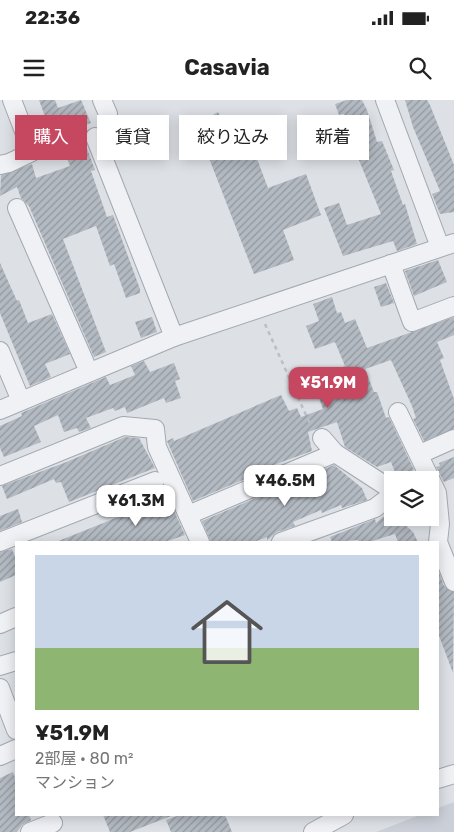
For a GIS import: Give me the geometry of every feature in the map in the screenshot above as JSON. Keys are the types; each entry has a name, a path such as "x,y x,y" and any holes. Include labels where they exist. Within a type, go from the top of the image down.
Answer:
{"street":[{"path":"0,165 10,163 32,152 12,100"},
{"path":"0,410 174,337 447,245 385,100"},
{"path":"94,137 174,337"},
{"path":"17,208 89,372"},
{"path":"391,264 412,322 454,306"},
{"path":"0,351 21,401"},
{"path":"398,412 427,471"},
{"path":"0,476 122,426 155,430 157,447 200,541"},
{"path":"322,438 335,452 384,485"},
{"path":"420,454 454,439"},
{"path":"188,515 335,452"},
{"path":"0,542 156,481"},
{"path":"283,541 375,508 384,501"},
{"path":"436,526 438,541"},
{"path":"439,544 454,582"},
{"path":"0,624 15,617"},
{"path":"0,666 15,661"},
{"path":"0,688 15,727"},
{"path":"0,756 15,749"},
{"path":"439,779 454,774"},
{"path":"313,832 338,816"},
{"path":"30,832 53,823"}],"path":[{"path":"259,308 315,436 322,438"}],"shaded area":[{"path":"454,802 454,832 376,832 417,816 439,816 439,808"}],"building":[{"path":"39,100 55,100 58,108 81,100 91,123 87,124 87,115 44,115"},
{"path":"347,100 362,100 369,115 339,115 335,104"},
{"path":"405,100 427,100 430,105 454,165 454,212 440,214 432,194 440,191 413,127"},
{"path":"369,116 377,142 382,141 394,170 391,171 403,205 405,204 417,244 397,251 393,241 343,256 324,208 339,203 347,225 381,214 359,160 369,160"},
{"path":"87,148 95,170 91,171 107,217 113,215 140,289 140,293 126,298 114,264 110,266 96,226 63,239 106,352 94,357 29,206 21,198 17,187 0,196 1,175 32,164 36,178 70,166 68,160 87,160"},
{"path":"210,160 257,160 268,188 306,174 321,215 283,230 294,260 254,274"},
{"path":"438,260 447,282 414,296 405,271"},
{"path":"0,263 17,301 19,300 28,323 52,314 70,354 45,364 51,377 30,386 0,313"},
{"path":"386,283 394,303 381,307 374,287"},
{"path":"332,297 337,313 341,312 345,323 355,319 367,348 454,317 454,335 437,342 444,358 440,360 454,399 454,429 424,441 413,419 416,418 412,406 391,360 365,369 374,392 377,392 386,418 389,417 414,470 395,471 391,462 377,467 345,447 337,422 308,432 312,451 268,467 269,469 193,501 167,441 173,438 174,441 281,395 289,411 297,408 301,417 323,409 312,378 345,366 335,342 315,349 306,326 319,321 313,304"},
{"path":"152,317 157,332 141,338 135,322"},
{"path":"144,361 150,372 174,363 180,379 175,381 181,398 166,403 164,398 127,413 125,407 115,411 113,408 86,418 91,428 79,432 77,428 64,432 58,415 34,426 41,442 4,457 0,448 0,426 22,416 21,413 106,377 110,385 135,375 131,366"},
{"path":"125,437 139,438 155,468 69,502 61,482 56,483 54,479 7,499 2,486 64,463"},
{"path":"454,457 454,478 444,482 436,467 440,466 439,463"},
{"path":"334,465 362,488 367,500 342,508 341,505 322,513 321,510 293,522 295,526 277,532 267,540 267,537 257,541 211,541 202,521"},
{"path":"168,497 185,535 168,541 58,541"},
{"path":"18,509 22,522 0,531 0,516"},
{"path":"384,516 384,526 407,526 413,532 418,541 398,541 395,534 372,541 332,541 330,537 375,519 376,523"},
{"path":"12,549 15,556 15,575 0,582 0,552"},
{"path":"439,572 444,586 454,592 453,673 439,636"},
{"path":"13,772 15,777 15,816 29,816 31,820 22,825 17,832 0,832 0,778"},
{"path":"103,816 171,816 130,832 110,832"},
{"path":"177,816 225,816 232,832 171,832 166,820"}]}
